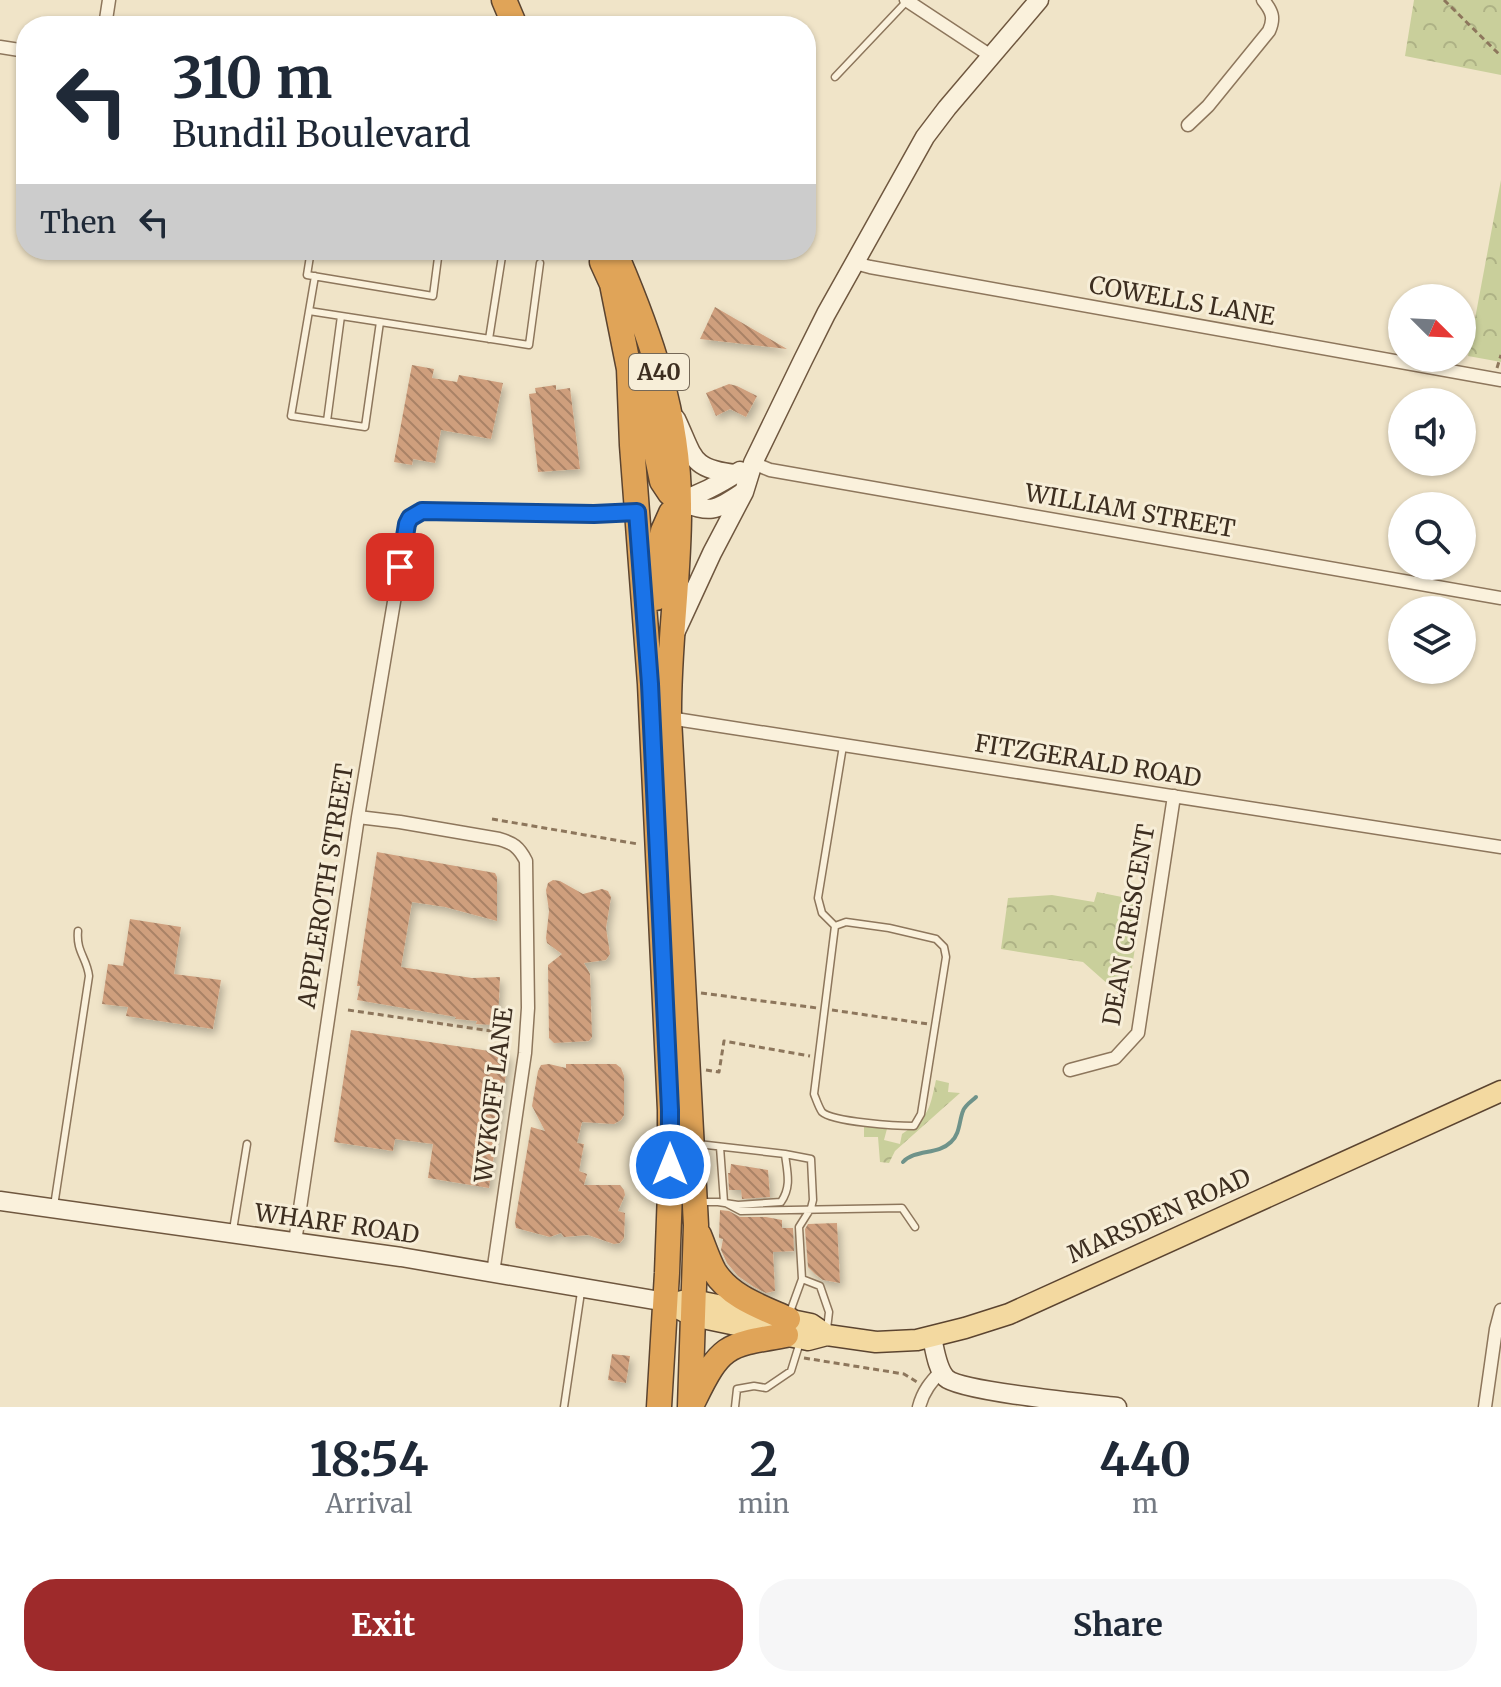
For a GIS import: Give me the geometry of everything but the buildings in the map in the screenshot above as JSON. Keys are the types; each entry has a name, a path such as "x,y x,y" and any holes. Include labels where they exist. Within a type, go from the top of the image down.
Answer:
{"highway":[{"name":"A40","path":"601,260 612,284 629,369 650,684 670,1110 666,1302 659,1407"},
{"name":"A40","path":"618,260 645,325 667,398 679,501 669,718 695,1213 690,1407"},
{"path":"612,284 630,333 662,481 679,501 663,531 650,684"},
{"path":"695,1213 712,1268 722,1282 792,1337"},
{"path":"690,1407 709,1370 727,1350 743,1343 792,1337"}],"main road":[{"name":"MARSDEN ROAD","path":"666,1302 792,1337 811,1324 827,1335 876,1342 932,1338 1009,1314 1501,1091"}],"street":[{"path":"907,0 991,56"},
{"path":"672,641 803,360 925,137 1039,0"},
{"path":"1188,125 1208,106 1269,31 1273,22 1263,0"},
{"name":"COWELLS LANE","path":"855,263 1501,380"},
{"path":"667,398 696,461 711,471 736,474"},
{"path":"679,501 720,485 753,463"},
{"name":"WILLIAM STREET","path":"753,463 786,473 1501,598"},
{"path":"679,501 710,510 744,492"},
{"name":"APPLEROTH STREET","path":"295,1242 358,817 407,524 410,518 422,511 637,512"},
{"name":"FITZGERALD ROAD","path":"669,718 1501,847"},
{"name":"DEAN CRESCENT","path":"1070,1070 1115,1058 1138,1033 1174,796"},
{"name":"WYKOFF LANE","path":"358,817 511,842 520,849 526,861 526,1041 493,1273"},
{"name":"WHARF ROAD","path":"0,1201 401,1257 666,1302"},
{"path":"1485,1407 1501,1310"},
{"path":"932,1338 942,1370 949,1380 966,1387 1117,1407"},
{"path":"919,1407 927,1386 942,1370"}],"lane":[{"path":"835,77 907,0"},
{"path":"309,260 307,275 433,296 438,260"},
{"path":"489,339 501,260"},
{"path":"309,311 529,345 540,263"},
{"path":"315,276 291,416 365,427 380,322"},
{"path":"327,421 341,316"},
{"path":"835,926 822,913 818,898 843,746"},
{"path":"846,922 889,928 936,939 944,947 946,957 921,1114 914,1126 832,1117 822,1112 814,1094 835,926 846,922"},
{"path":"53,1209 89,976 88,966 78,949 78,931"},
{"path":"691,1143 811,1159 811,1208 799,1227 802,1279 792,1337 791,1371 766,1388 754,1386 737,1389 735,1407"},
{"path":"232,1233 247,1144"},
{"path":"720,1147 724,1202"},
{"path":"695,1213 724,1202 738,1205 781,1202 789,1184 785,1154"},
{"path":"724,1202 741,1211 902,1208 915,1227"},
{"path":"802,1279 820,1286 829,1312 827,1335"},
{"path":"564,1407 581,1288"}],"path":[{"path":"1444,0 1501,56"},
{"path":"492,819 639,844"},
{"path":"696,992 935,1025"},
{"path":"348,1010 491,1031 508,1028"},
{"path":"702,1070 719,1072 724,1041 818,1057"},
{"path":"792,1337 914,1380"}],"green space":[{"path":"1414,0 1501,0 1501,75 1405,56"},
{"path":"1501,180 1501,362 1476,357 1476,313"},
{"path":"1097,892 1142,901 1127,1001 1083,962 1001,949 1008,898 1052,895 1094,902"},
{"path":"936,1080 949,1083 948,1092 960,1093 895,1151 889,1163 880,1162 878,1137 864,1137 864,1122 888,1125 884,1140 900,1144 902,1134 926,1112"}],"waterway":[{"path":"903,1162 951,1142 958,1131 964,1109 976,1097"}],"route":[{"path":"400,567 407,524 410,518 422,511 637,512 650,684 670,1165"}]}
